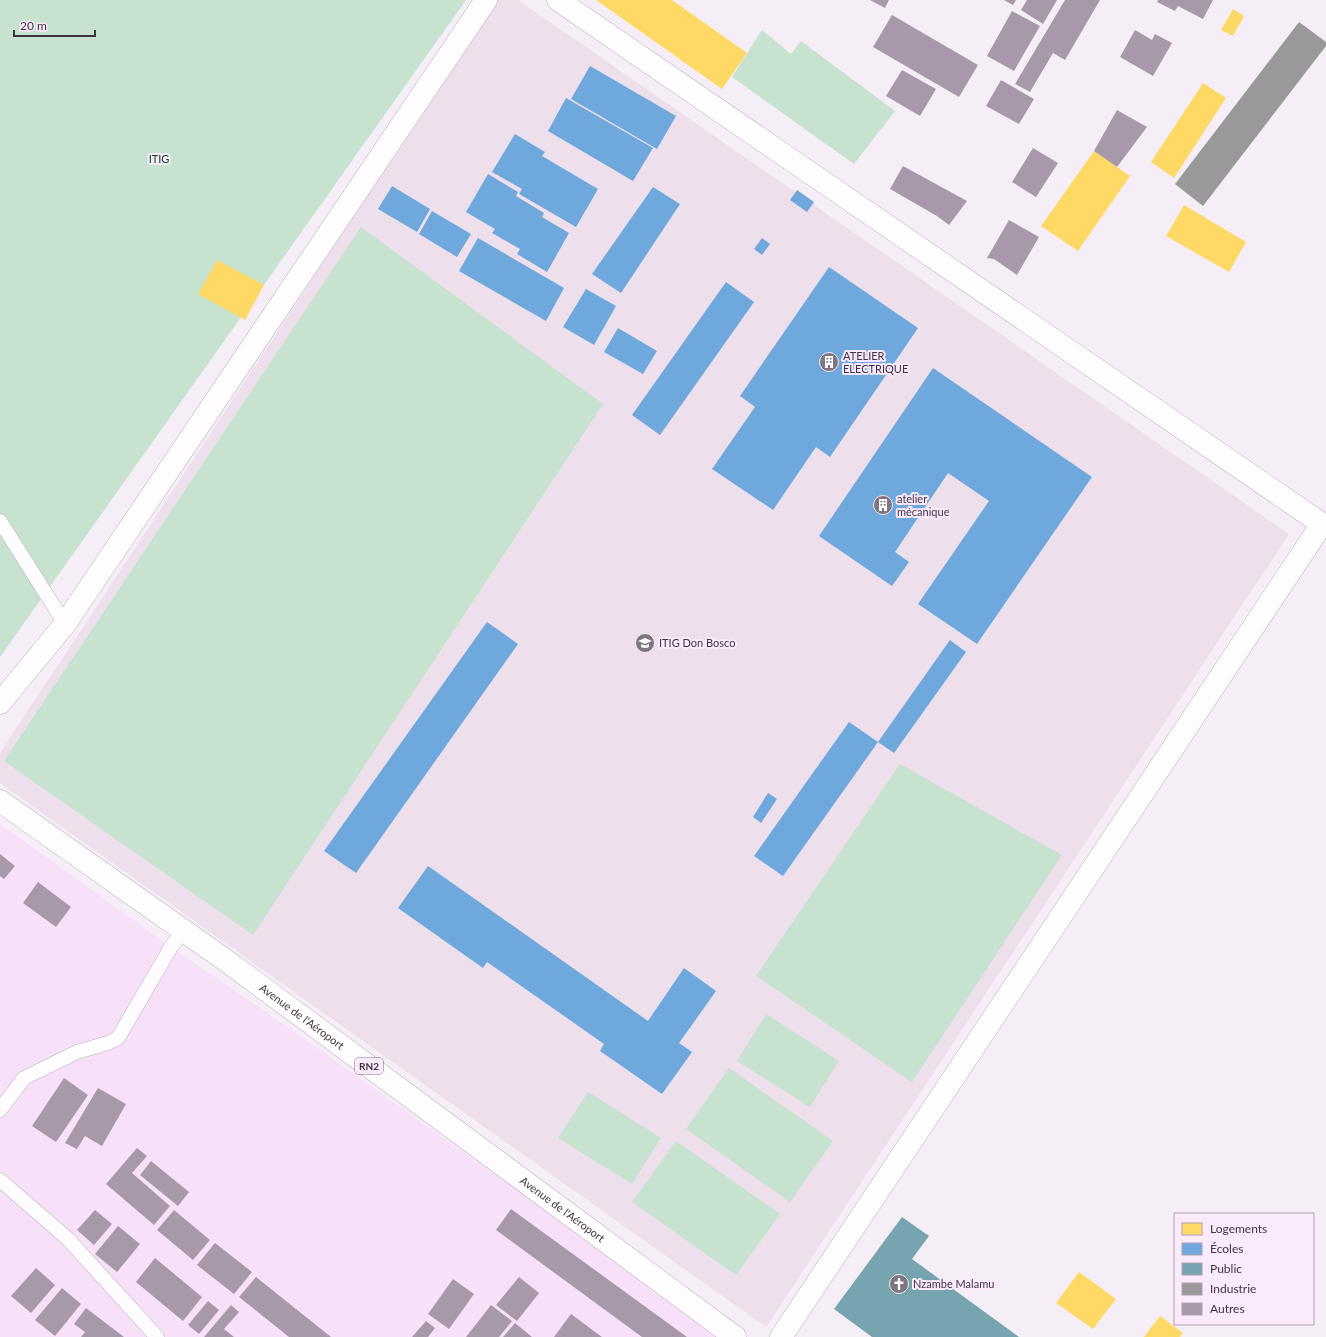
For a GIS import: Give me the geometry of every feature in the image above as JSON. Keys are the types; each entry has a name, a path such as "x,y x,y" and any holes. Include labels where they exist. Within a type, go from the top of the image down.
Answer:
{"main road":[{"path":"0,703 65,624 486,0"},
{"path":"558,0 1324,522 780,1337"},
{"name":"Avenue de l'Aéroport","path":"0,801 184,930 735,1337"}],"lane":[{"path":"0,521 65,624"},
{"path":"0,1110 24,1078 77,1052 108,1043 118,1038 171,947 184,930"},
{"path":"0,1180 68,1239 157,1337"}],"shaded area":[{"name":"ITIG Don Bosco","path":"496,0 518,0 1289,534 766,1327 0,783 0,753"},
{"path":"0,824 171,947 285,1025 723,1337 0,1337"}],"green space":[{"name":"ITIG","path":"0,0 466,0 0,657"},
{"path":"762,30 791,54 801,41 895,111 854,164 732,77"},
{"path":"361,227 603,404 253,935 4,761"},
{"path":"900,764 1062,855 912,1082 756,976"},
{"path":"766,1014 839,1061 810,1107 737,1061"},
{"path":"729,1068 833,1141 790,1202 686,1129"},
{"path":"588,1092 661,1138 632,1184 558,1138"},
{"path":"676,1141 780,1214 736,1275 632,1202"}],"building: Logements":[{"path":"596,0 672,0 747,53 722,89"},
{"path":"1233,9 1244,16 1233,36 1221,30"},
{"path":"1203,83 1226,98 1174,178 1151,162"},
{"path":"1094,151 1130,176 1078,251 1041,226"},
{"path":"1184,205 1246,242 1229,272 1166,236"},
{"path":"217,260 264,285 245,320 198,294"},
{"path":"1079,1272 1116,1299 1093,1329 1056,1303"},
{"path":"1160,1316 1183,1333 1180,1337 1144,1337"}],"building: Écoles":[{"path":"590,66 676,116 657,149 571,99"},
{"path":"566,98 653,148 633,181 548,131"},
{"path":"515,134 545,152 542,156 598,189 576,227 519,194 522,189 492,172"},
{"path":"488,174 518,192 516,196 544,213 542,217 569,233 547,272 517,254 520,249 492,233 495,229 466,212"},
{"path":"392,186 430,209 417,232 378,209"},
{"path":"653,187 680,204 621,293 592,274"},
{"path":"797,190 814,202 807,212 790,200"},
{"path":"432,211 471,234 457,257 419,234"},
{"path":"478,238 564,288 546,321 459,271"},
{"path":"762,238 770,244 762,255 754,249"},
{"name":"ATELIER ELECTRIQUE","path":"829,267 918,328 830,457 816,447 773,510 712,469 755,407 740,396"},
{"path":"726,282 754,302 660,435 632,415"},
{"path":"586,289 616,306 594,345 563,327"},
{"path":"618,328 657,351 643,374 604,352"},
{"path":"933,368 1092,477 977,644 918,604 989,501 948,473 895,552 909,562 892,586 819,536"},
{"path":"487,622 518,644 356,873 324,851"},
{"path":"950,640 966,652 894,753 878,742"},
{"path":"849,722 878,742 783,876 754,856"},
{"path":"768,793 777,799 761,823 753,817"},
{"path":"428,866 648,1021 684,968 716,991 679,1043 692,1052 662,1094 600,1051 604,1044 487,962 483,968 398,908"}],"building: Public":[{"name":"Nzambe Malamu","path":"902,1217 929,1236 912,1259 1019,1337 872,1337 834,1309"}],"building: Industrie":[{"path":"1299,22 1326,42 1326,46 1203,206 1175,184"}],"building: Autres":[{"path":"870,0 889,0 885,8"},
{"path":"1004,0 1016,0 1013,5"},
{"path":"1027,0 1057,0 1043,24 1021,10"},
{"path":"1065,0 1100,0 1065,60 1053,53 1030,92 1015,84"},
{"path":"1158,0 1213,0 1203,19 1178,6 1175,11 1157,2"},
{"path":"1012,11 1040,26 1014,71 987,56"},
{"path":"892,15 978,65 959,97 873,47"},
{"path":"1135,30 1152,40 1155,34 1172,43 1153,76 1120,57"},
{"path":"902,70 936,89 920,116 886,96"},
{"path":"1001,80 1034,99 1019,124 986,106"},
{"path":"1117,110 1147,127 1117,167 1094,151"},
{"path":"1033,148 1058,163 1036,197 1012,182"},
{"path":"903,166 967,201 949,225 937,216 890,189"},
{"path":"1009,220 1039,237 1017,275 994,259 987,258"},
{"path":"0,854 15,866 4,879 0,876"},
{"path":"38,882 71,907 56,927 23,903"},
{"path":"64,1078 88,1095 56,1142 32,1126"},
{"path":"98,1088 126,1104 102,1146 85,1136 77,1149 65,1143"},
{"path":"137,1148 147,1156 132,1173 170,1206 154,1225 106,1184"},
{"path":"151,1161 189,1192 178,1206 140,1175"},
{"path":"511,1209 687,1337 642,1337 496,1230"},
{"path":"95,1210 112,1224 94,1245 77,1230"},
{"path":"174,1210 210,1240 193,1260 157,1230"},
{"path":"118,1226 140,1244 117,1272 95,1254"},
{"path":"215,1243 252,1272 234,1294 197,1265"},
{"path":"155,1258 202,1297 183,1321 136,1282"},
{"path":"36,1268 55,1285 31,1313 11,1296"},
{"path":"256,1277 331,1337 289,1337 239,1297"},
{"path":"519,1277 539,1293 517,1321 496,1305"},
{"path":"453,1279 474,1294 449,1329 428,1314"},
{"path":"62,1288 81,1304 55,1336 35,1320"},
{"path":"208,1301 219,1310 199,1334 188,1325"},
{"path":"231,1305 239,1312 224,1329 234,1337 204,1337"},
{"path":"491,1305 512,1321 499,1337 466,1337"},
{"path":"86,1308 124,1337 81,1337 85,1332 74,1324"},
{"path":"571,1314 602,1337 554,1337"},
{"path":"426,1321 435,1328 428,1337 412,1337"},
{"path":"515,1323 532,1337 503,1337"}],"place":[{"name":"ATELIER ELECTRIQUE","path":"829,362"},
{"name":"atelier mécanique","path":"883,505"},
{"name":"ITIG Don Bosco","path":"645,643"},
{"name":"Nzambe Malamu","path":"899,1284"}]}
